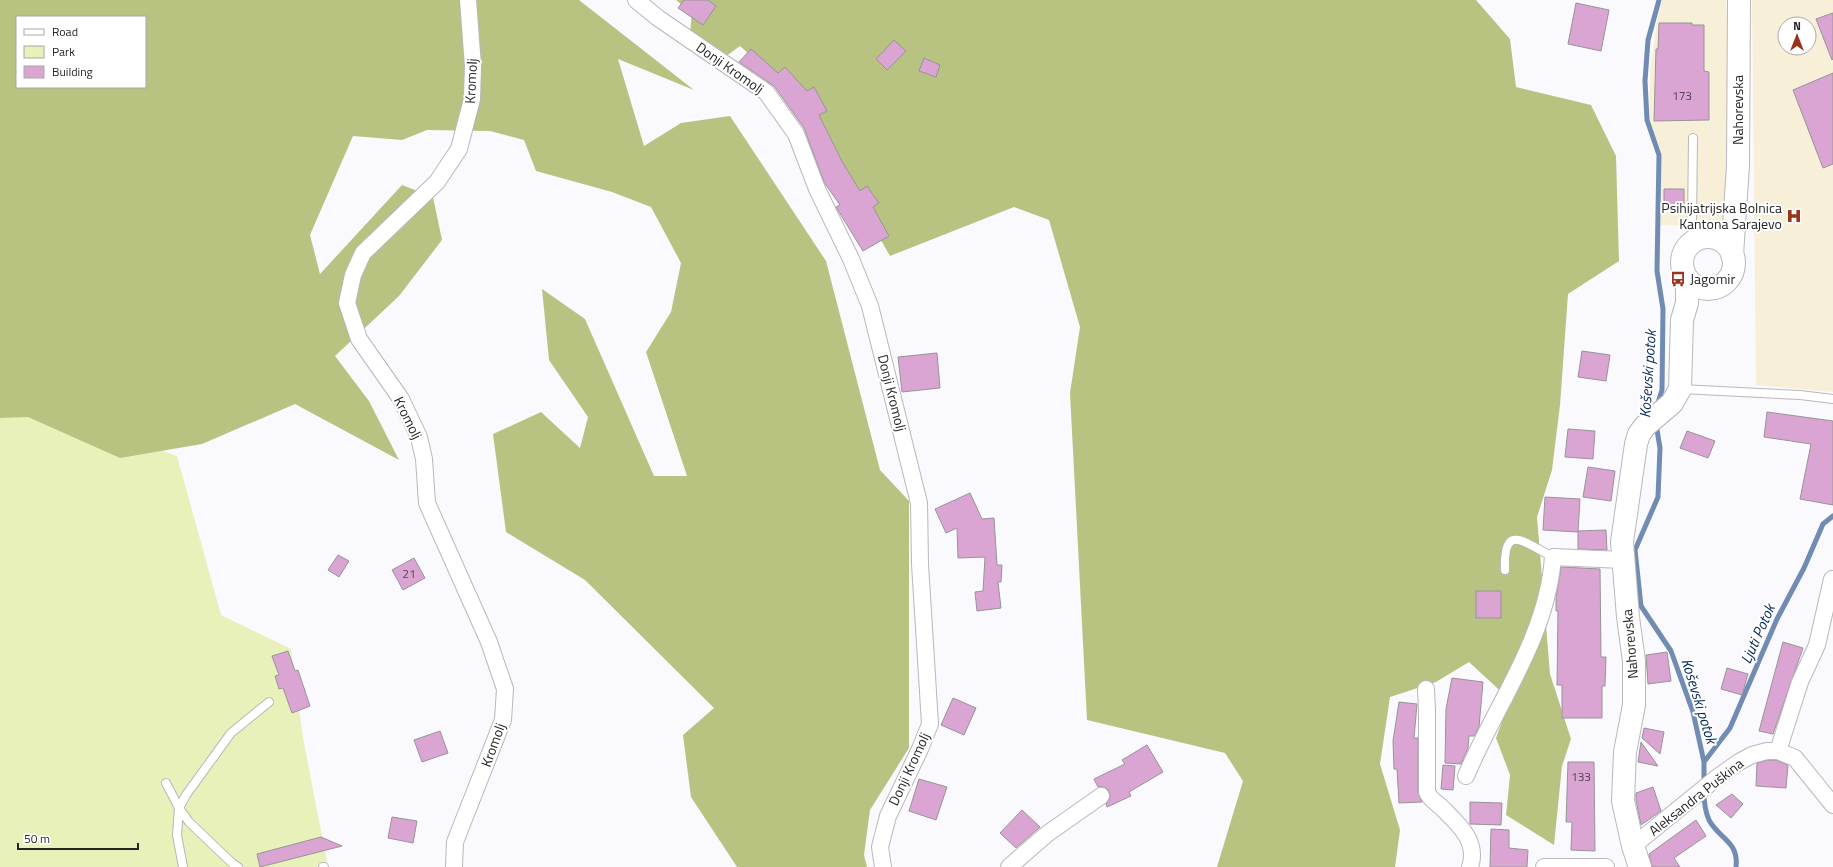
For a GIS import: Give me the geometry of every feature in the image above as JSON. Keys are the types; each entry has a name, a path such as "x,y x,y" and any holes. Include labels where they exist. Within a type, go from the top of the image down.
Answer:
{"street":[{"name":"Kromolj","path":"454,867 455,842 503,720 505,689 489,642 428,502 424,460 419,437 401,399 359,339 347,303 352,275 364,253 437,182 459,149 472,99 473,66 468,0"},
{"name":"Donji Kromolj","path":"636,0 658,18 766,92 796,134 817,189 851,259 870,306 919,503 920,564 930,724 920,749 888,816 880,847 883,867"},
{"name":"Nahorevska","path":"1732,255 1738,166 1739,0"},
{"path":"1680,389 1682,320 1686,303 1687,289 1683,258 1685,252 1704,240 1725,232 1735,220"},
{"path":"1686,303 1710,289 1722,285 1731,275 1733,268 1732,255 1725,244 1704,240"},
{"path":"1684,272 1691,282 1703,289 1710,289"},
{"name":"Nahorevska","path":"1640,867 1633,846 1623,801 1625,752 1634,705 1634,661 1628,617 1622,542 1636,444 1639,434 1645,426 1672,403 1680,389"},
{"path":"1466,776 1529,646 1543,612 1552,576 1553,557 1623,560"},
{"path":"1832,579 1817,645 1800,682 1778,751 1794,758 1833,805"},
{"path":"1426,689 1427,792 1466,832 1471,844 1472,862 1470,867"},
{"name":"Aleksandra Puškina","path":"1633,846 1719,776 1739,762 1752,755 1767,751 1778,751"},
{"path":"1009,867 1048,834 1101,796"},
{"path":"1544,867 1606,867"}],"lane":[{"path":"1693,138 1692,225 1704,240"},
{"path":"1680,389 1800,395 1833,399"},
{"path":"1505,570 1504,555 1507,544 1510,541 1519,540 1553,557"},
{"path":"183,867 177,835 179,808 186,795 231,733 270,702"},
{"path":"166,783 179,808 189,822 238,867"}],"shaded area":[{"path":"1663,0 1726,0 1730,93 1727,220 1721,226 1660,225 1662,154 1649,120 1650,70 1659,10"},
{"name":"Psihijatrijska Bolnica Kantona Sarajevo","path":"1752,0 1833,0 1833,392 1756,385"}],"green space":[{"path":"0,0 579,0 694,90 618,59 644,146 681,123 730,116 826,261 880,470 909,501 909,748 870,810 864,855 867,867 737,867 691,797 683,735 714,708 585,580 506,532 493,434 541,412 580,448 588,417 549,360 542,289 585,319 654,476 687,476 646,352 671,312 681,263 651,207 612,192 536,171 524,140 490,131 427,130 402,140 353,136 310,235 320,274 402,185 433,197 442,240 399,296 335,356 369,401 399,460 295,404 202,444 120,458 28,417 0,418"},
{"path":"676,0 1476,0 1510,39 1516,87 1591,105 1616,156 1619,261 1568,294 1560,405 1552,470 1537,517 1550,674 1571,739 1562,766 1554,845 1506,815 1510,775 1496,738 1510,700 1469,662 1436,682 1390,697 1380,764 1400,830 1395,867 1217,867 1243,781 1225,753 1087,720 1070,393 1080,327 1049,220 1014,207 890,256 846,179 813,113 740,46 714,65 689,44 692,13"},
{"path":"0,390 177,456 221,615 291,649 303,738 328,867 0,867"}],"building":[{"path":"684,0 708,0 716,6 703,25 678,8"},
{"path":"1576,3 1609,10 1601,51 1568,44"},
{"path":"1833,13 1832,60 1817,22 1817,19"},
{"path":"1659,23 1692,23 1692,25 1704,25 1704,71 1709,72 1709,120 1654,121 1656,49 1658,49"},
{"path":"894,40 906,51 887,70 876,59"},
{"path":"751,49 778,73 785,67 807,91 814,87 827,111 819,115 843,163 860,191 867,186 879,203 873,207 889,236 863,251 836,207 840,205 824,182 804,128 774,86 739,62"},
{"path":"924,58 940,65 936,77 919,71"},
{"path":"1833,73 1833,164 1823,168 1793,90"},
{"path":"1664,189 1684,189 1684,211 1664,211"},
{"path":"1582,351 1610,355 1606,381 1578,377"},
{"path":"937,353 940,388 902,392 898,357"},
{"path":"1767,412 1833,421 1833,505 1800,499 1811,444 1764,437"},
{"path":"1568,429 1595,431 1593,459 1565,457"},
{"path":"1687,431 1715,441 1708,458 1680,448"},
{"path":"1588,467 1615,471 1611,501 1583,497"},
{"path":"970,493 982,519 994,518 997,565 1002,565 1001,582 998,582 1001,608 977,611 975,592 983,591 985,557 958,558 957,528 946,533 935,509"},
{"path":"1545,497 1580,499 1578,532 1543,530"},
{"path":"1606,530 1607,550 1578,549 1578,531"},
{"path":"338,555 349,561 339,577 328,570"},
{"path":"414,558 425,578 403,590 392,570"},
{"path":"1561,567 1600,569 1601,657 1606,657 1605,686 1602,686 1602,718 1562,718 1562,685 1557,685 1558,611 1556,611 1556,598"},
{"path":"1476,591 1501,591 1501,618 1476,618"},
{"path":"1783,642 1803,648 1773,734 1759,731"},
{"path":"288,651 295,671 298,670 310,706 292,713 283,688 279,689 275,676 279,675 272,656"},
{"path":"1667,652 1671,681 1648,684 1646,655"},
{"path":"1727,668 1748,674 1742,695 1721,689"},
{"path":"1452,678 1483,682 1479,727 1474,736 1469,736 1468,748 1461,764 1445,763 1446,709"},
{"path":"953,698 976,708 964,735 941,725"},
{"path":"1399,702 1417,704 1414,738 1418,738 1418,792 1422,802 1399,803 1397,769 1394,769 1393,741"},
{"path":"1644,728 1664,732 1660,754 1642,738"},
{"path":"440,731 448,753 422,762 414,740"},
{"path":"1641,742 1658,766 1638,762"},
{"path":"1147,745 1163,772 1129,792 1131,796 1107,807 1106,804 1110,796 1109,791 1105,787 1098,787 1094,779 1125,764 1122,760"},
{"path":"1768,760 1776,760 1788,765 1786,788 1756,786 1757,763"},
{"path":"1568,762 1594,762 1595,851 1571,850 1572,822 1566,822"},
{"path":"1443,765 1455,766 1453,790 1441,789"},
{"path":"919,779 947,787 936,820 909,811"},
{"path":"1653,787 1661,811 1641,825 1636,793"},
{"path":"1732,794 1743,804 1731,818 1716,805"},
{"path":"1470,802 1502,803 1501,825 1470,824"},
{"path":"1022,810 1040,827 1016,848 1000,833"},
{"path":"392,817 417,821 413,843 388,838"},
{"path":"1696,820 1706,836 1674,858 1680,867 1652,867 1649,854"},
{"path":"1491,829 1509,830 1509,848 1528,850 1527,867 1490,867"},
{"path":"321,837 342,846 260,867 257,854"}],"waterway":[{"name":"Koševski potok","path":"1657,406 1662,390 1663,309 1657,271 1659,155 1647,120 1645,81 1648,40 1659,0"},
{"name":"Koševski potok","path":"1656,424 1660,448 1658,497 1635,550 1641,606 1671,651 1693,712 1704,762 1704,784"},
{"name":"Ljuti Potok","path":"1704,762 1730,728 1777,619 1804,568 1823,524 1833,516"},
{"name":"Koševski potok","path":"1704,792 1705,806 1709,820 1734,851 1736,867"}],"place":[{"name":"Psihijatrijska Bolnica Kantona Sarajevo","path":"1794,216"},
{"name":"Jagomir","path":"1678,279"}]}
